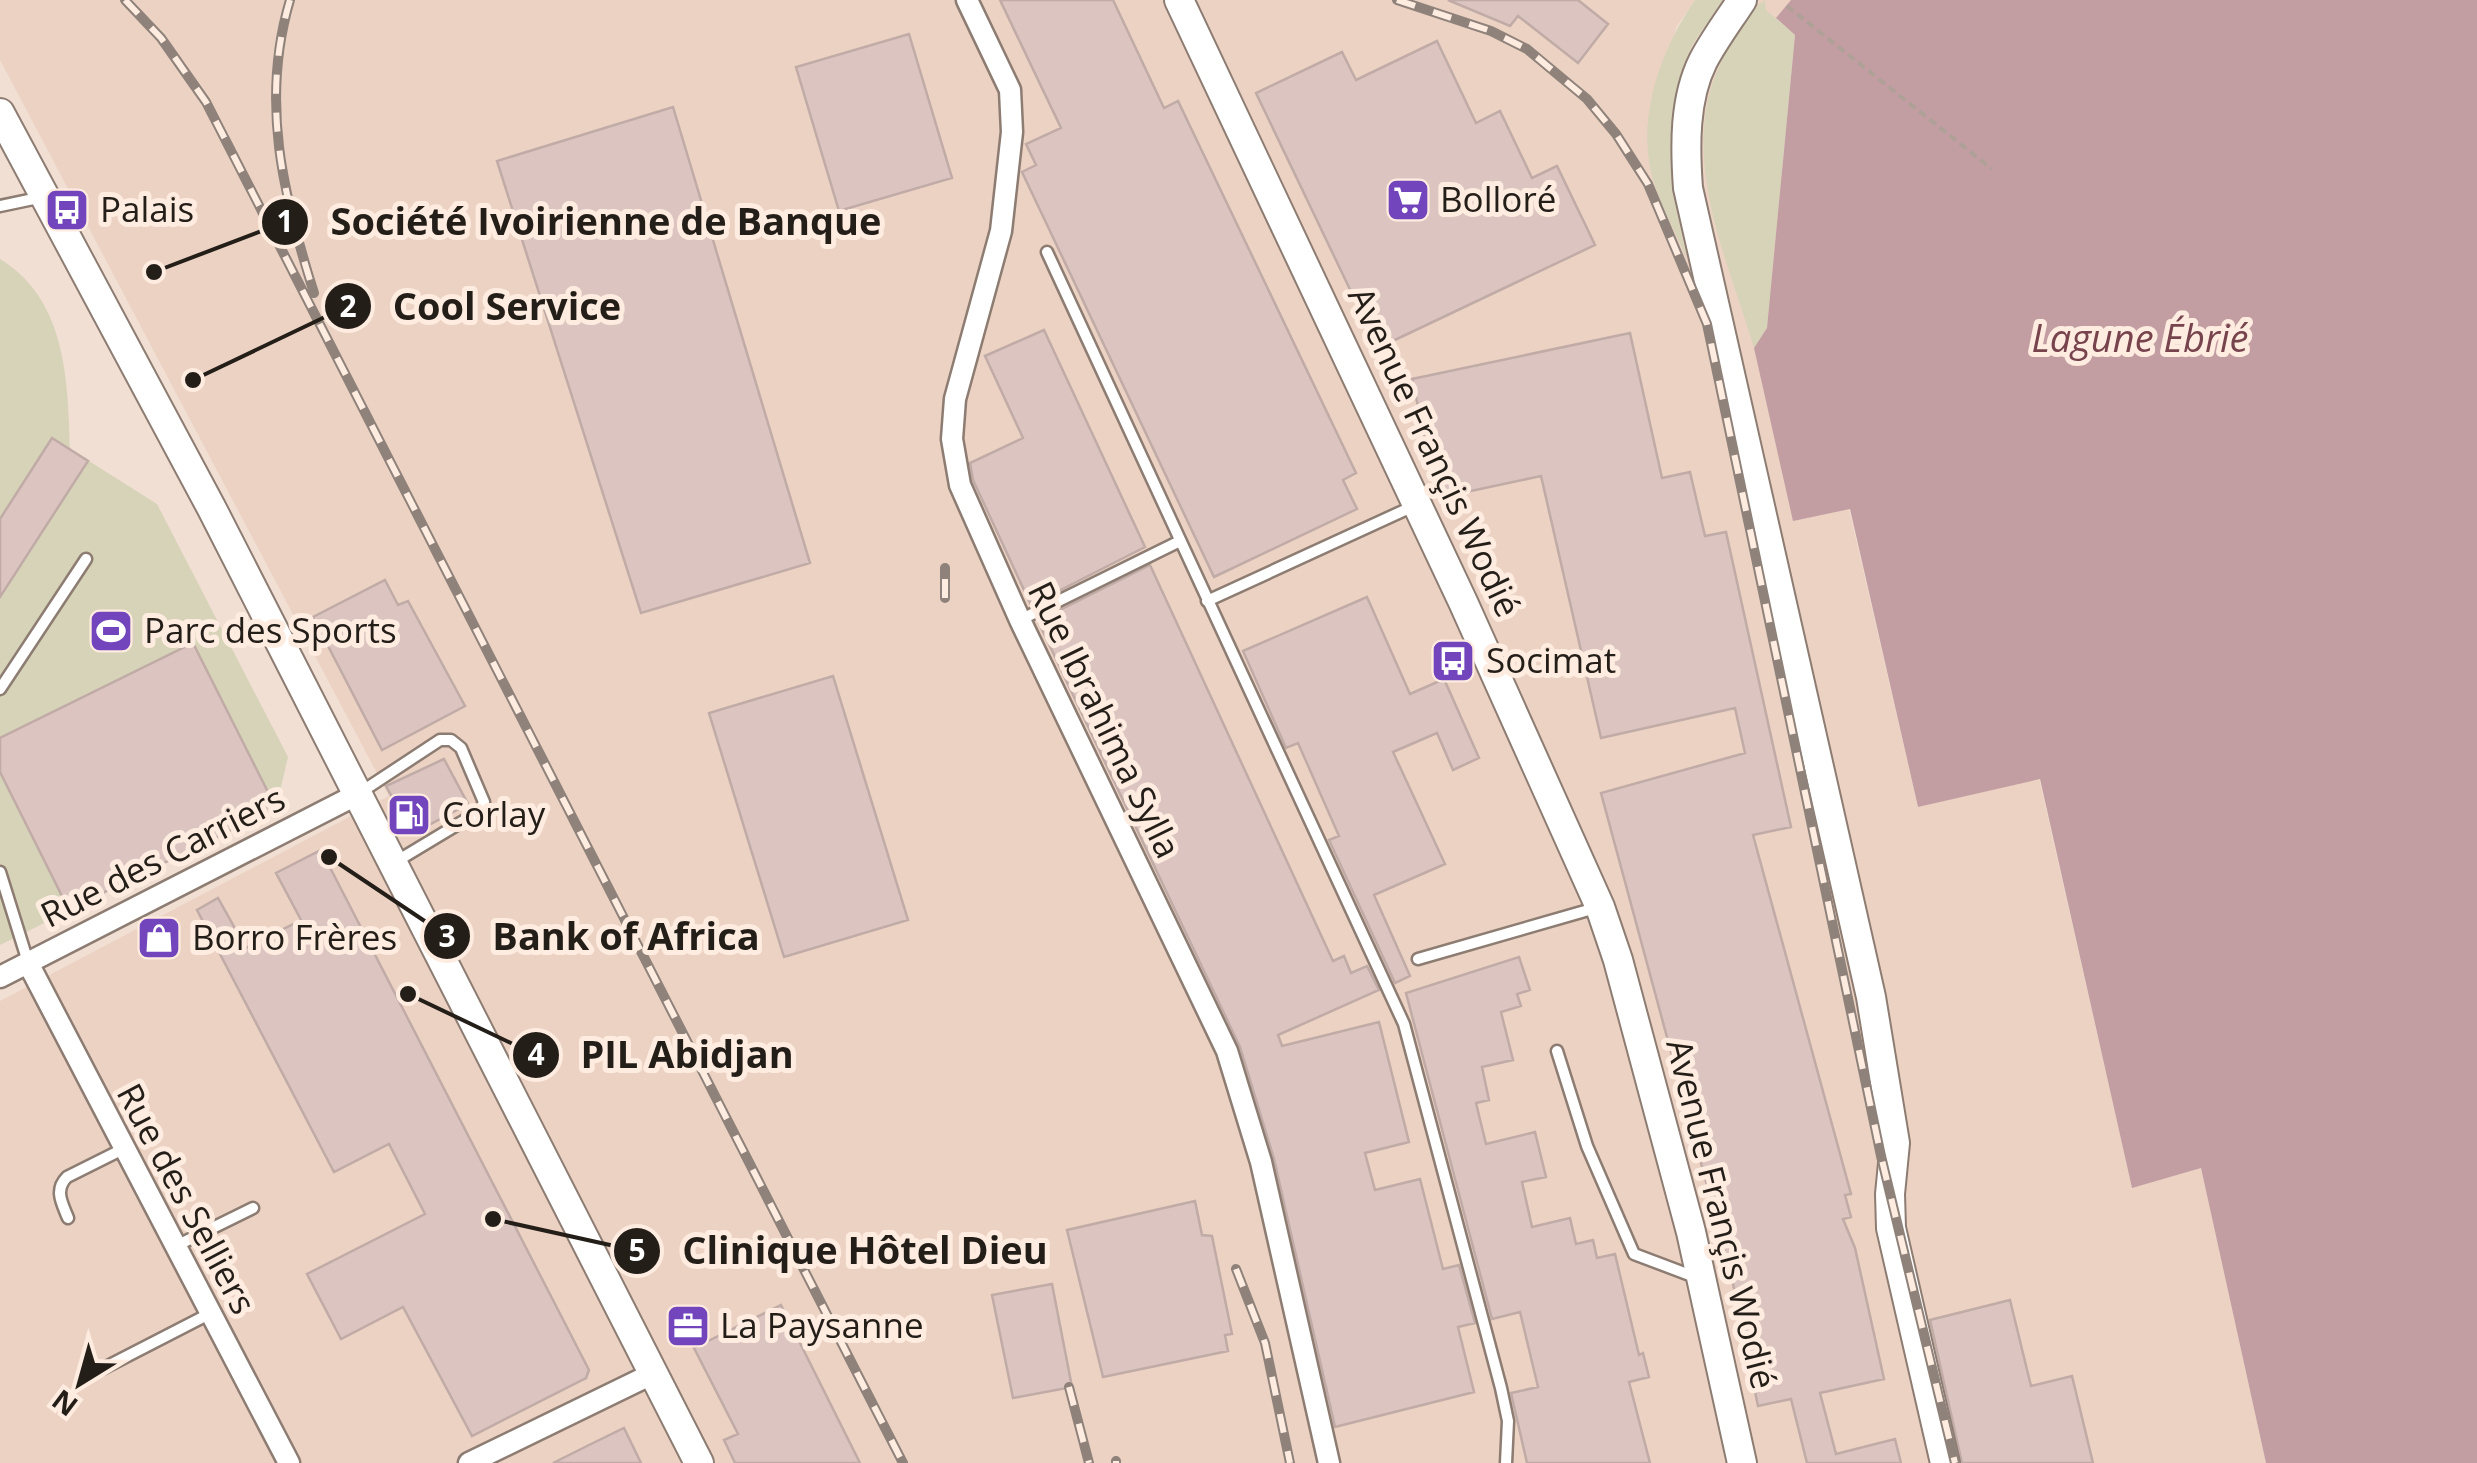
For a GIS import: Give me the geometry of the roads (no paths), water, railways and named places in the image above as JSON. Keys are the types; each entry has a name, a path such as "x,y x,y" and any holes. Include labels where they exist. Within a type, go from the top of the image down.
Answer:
{"main road":[{"name":"Avenue Françis Wodié","path":"1180,0 1545,777 1600,907 1654,1093 1742,1463"},
{"path":"1192,0 1194,31"},
{"path":"1742,0 1702,63 1685,146 1688,188 1871,997 1895,1143 1891,1228 1945,1463"},
{"path":"0,112 211,507 699,1463"}],"street":[{"name":"Rue Ibrahima Sylla","path":"967,0 1010,90 1012,132 1001,231 955,399 952,439 960,486 1020,620 1227,1050 1262,1162 1329,1463"},
{"name":"Rue des Carriers","path":"0,977 356,795"},
{"name":"Rue des Selliers","path":"28,963 289,1463"},
{"path":"470,1463 652,1374"}],"lane":[{"path":"0,206 44,196"},
{"path":"1046,252 1404,1024 1501,1388 1508,1421 1506,1463"},
{"path":"1207,600 1417,505"},
{"path":"1020,620 1180,540"},
{"path":"0,690 86,559"},
{"path":"356,795 440,740 451,740 461,748 484,802 480,812 392,864"},
{"path":"0,872 28,963"},
{"path":"1418,960 1600,907"},
{"path":"1557,1051 1586,1146 1634,1254 1700,1279"},
{"path":"68,1218 58,1193 60,1184 123,1150"},
{"path":"175,1246 253,1208"},
{"path":"104,1368 209,1314"}],"water":[{"name":"Lagune Ébrié","path":"1791,0 2477,0 2477,1463 2266,1463 2201,1168 2132,1188 2040,779 1918,807 1850,509 1793,521 1754,348 1767,328 1795,35 1776,18"}],"railway":[{"path":"125,0 161,38 206,102 903,1463"},
{"path":"290,0 277,75 279,148 293,220 314,293"},
{"path":"1397,0 1491,31 1527,49 1587,99 1616,134 1648,184 1707,324 1881,1156 1955,1463"},
{"path":"945,568 945,598"},
{"path":"1236,1269 1265,1343 1290,1463"},
{"path":"1069,1387 1089,1463"}],"place":[{"name":"Bolloré","path":"1408,200"},
{"name":"Palais","path":"67,210"},
{"name":"Société Ivoirienne de Banque","path":"154,272"},
{"name":"Cool Service","path":"193,380"},
{"name":"Parc des Sports","path":"111,631"},
{"name":"Socimat","path":"1453,661"},
{"name":"Corlay","path":"409,815"},
{"name":"Bank of Africa","path":"329,857"},
{"name":"Borro Frères","path":"159,938"},
{"name":"PIL Abidjan","path":"408,994"},
{"name":"Clinique Hôtel Dieu","path":"493,1219"},
{"name":"La Paysanne","path":"688,1326"}]}
